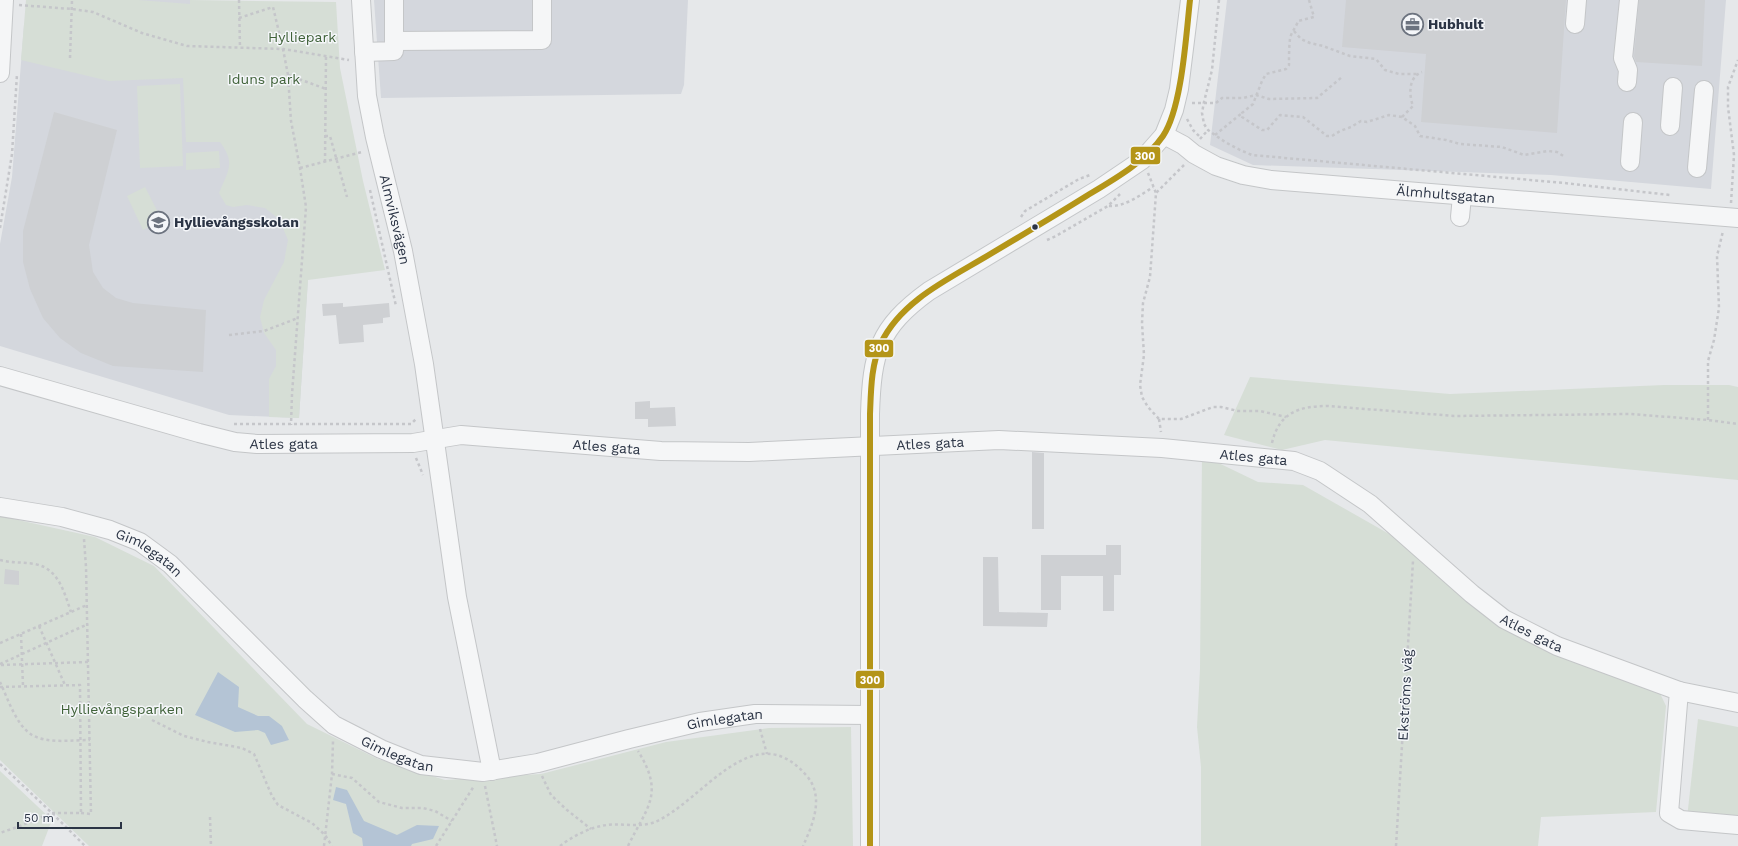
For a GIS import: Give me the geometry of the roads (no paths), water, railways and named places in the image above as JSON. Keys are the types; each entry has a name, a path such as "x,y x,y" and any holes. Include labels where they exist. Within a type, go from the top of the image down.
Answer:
{"street":[{"name":"Almviksvägen","path":"362,0 357,56 403,251 424,364 456,597 487,772"},
{"path":"357,56 394,51 394,0"},
{"path":"394,41 542,40 542,0"},
{"path":"870,846 871,384 875,360 880,346 896,319 910,305 929,291 1099,189 1142,160 1164,134 1174,110 1179,89 1190,0"},
{"path":"1575,24 1577,0"},
{"path":"1627,82 1628,70 1623,58 1629,0"},
{"path":"0,74 1,28 12,7"},
{"path":"1670,126 1673,87"},
{"path":"1697,168 1704,90"},
{"path":"1630,162 1633,122"},
{"name":"Älmhultsgatan","path":"1164,134 1183,145 1194,154 1216,166 1243,175 1271,180 1462,196 1730,210"},
{"path":"1460,217 1462,196"},
{"name":"Atles gata","path":"0,376 234,442 257,444 413,443 461,435 661,450 742,452 999,440 1162,448 1294,461 1320,471 1370,504 1472,594 1504,619 1557,646 1679,691 1738,703"},
{"name":"Gimlegatan","path":"0,507 83,522 110,530 140,542 170,564 305,699 334,724 380,749 421,765 487,772 538,764 629,739 700,722 755,714 870,715"},
{"path":"1679,691 1670,813 1681,820 1738,825"}],"water":[{"path":"218,672 239,687 238,707 258,716 269,716 282,726 289,740 271,745 265,733 258,730 235,732 195,715"},
{"path":"336,787 347,790 364,821 397,835 417,825 439,826 433,839 412,844 411,846 363,846 362,838 353,833 346,804 333,800"}],"place":[{"name":"Hubhult","path":"1412,24"},
{"name":"Hyllievångsskolan","path":"158,222"}],"park label":[{"name":"Hylliepark","path":"302,37"},
{"name":"Iduns park","path":"264,79"},
{"name":"Hyllievångsparken","path":"122,709"}]}
